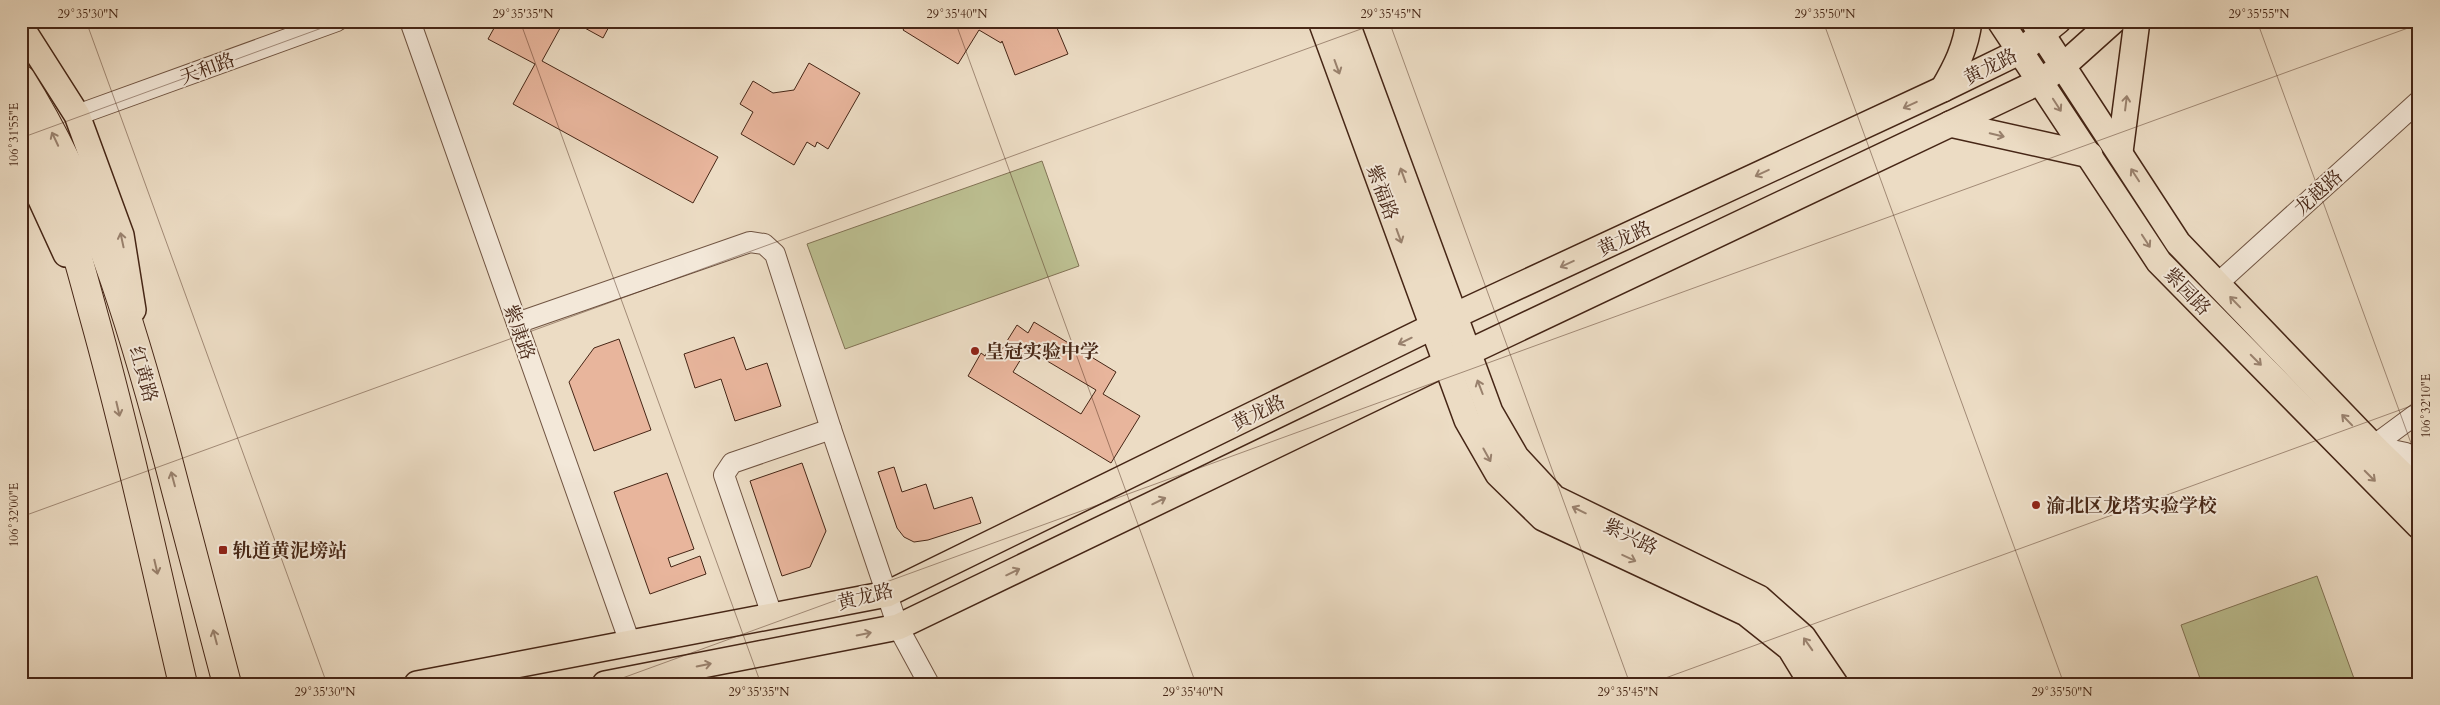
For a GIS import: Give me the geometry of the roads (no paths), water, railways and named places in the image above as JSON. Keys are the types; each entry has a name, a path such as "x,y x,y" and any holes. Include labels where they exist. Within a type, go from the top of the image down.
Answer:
{"highway":[{"name":"红黄路","path":"21,79 47,120 66,188 78,260 108,368 183,684"},
{"name":"红黄路","path":"21,118 105,251 140,357 227,684"}],"main road":[{"path":"30,21 57,83"},
{"name":"紫福路","path":"1320,21 1444,322 1457,358"},
{"name":"紫福路","path":"1346,21 1440,277 1444,322"},
{"path":"1943,89 1959,62 1967,36 1969,21"},
{"name":"紫园路","path":"2000,21 2159,262 2419,526"},
{"name":"黄龙路","path":"609,683 668,677 898,627 1457,358 2041,81 2064,65 2113,21"},
{"path":"2120,152 2137,21"},
{"name":"黄龙路","path":"417,684 887,594 1492,299 2021,51 2045,26"},
{"name":"紫园路","path":"2045,26 2064,65 2178,243 2419,492"},
{"path":"21,27 77,115 122,235 140,357"},
{"path":"1950,124 2090,155"},
{"path":"21,156 70,262 108,368"},
{"path":"1440,277 1452,288 1464,294 1492,299"},
{"name":"紫兴路","path":"1457,358 1467,420 1498,474 1543,518 1746,613 1790,648 1812,684"},
{"name":"紫兴路","path":"1457,358 1516,457 1554,498 1759,598 1803,637 1835,684"}],"street":[{"name":"天和路","path":"77,115 337,21"},
{"name":"紫康路","path":"410,21 630,643"},
{"name":"龙越路","path":"2218,284 2419,101"},
{"path":"517,323 750,242 764,244 775,254 831,429 898,627 929,684"},
{"path":"2373,446 2419,412"},
{"path":"772,616 724,475 732,464 831,429"},
{"path":"2373,446 2406,453 2419,465"}],"place":[{"name":"皇冠实验中学","path":"975,351"},
{"name":"渝北区龙塔实验学校","path":"2036,505"},
{"name":"轨道黄泥塝站","path":"223,550"}]}
